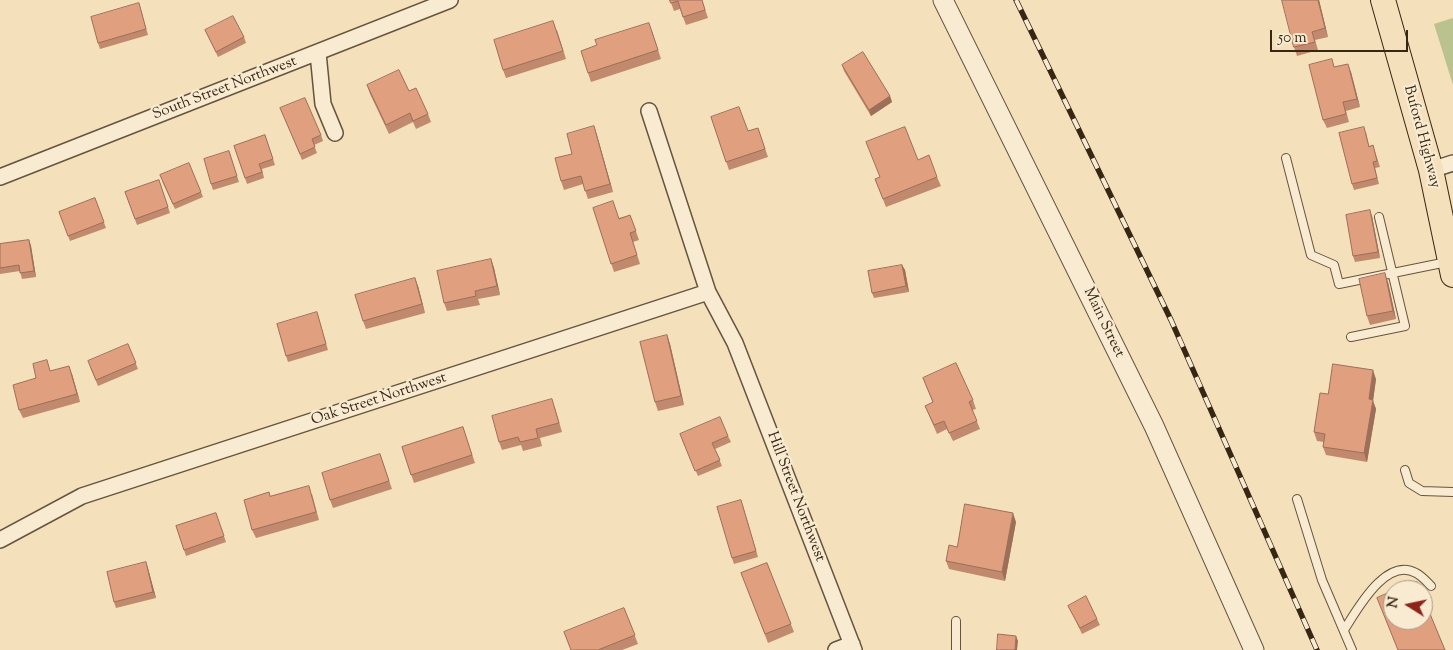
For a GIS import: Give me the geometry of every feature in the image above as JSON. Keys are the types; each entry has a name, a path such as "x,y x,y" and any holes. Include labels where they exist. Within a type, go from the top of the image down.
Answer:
{"main road":[{"name":"Buford Highway","path":"1383,0 1442,166 1452,268"}],"street":[{"name":"South Street Northwest","path":"0,177 318,54 424,5 450,0"},
{"name":"Main Street","path":"942,0 1154,426 1254,650"},
{"path":"318,54 324,104 335,133"},
{"path":"649,111 708,292"},
{"name":"Hill Street Northwest","path":"708,292 735,343 853,647"},
{"name":"Oak Street Northwest","path":"0,540 82,496 708,292"},
{"path":"836,650 853,647"}],"lane":[{"path":"1286,158 1311,255 1334,265 1338,284 1393,273 1452,268"},
{"path":"1351,337 1406,326 1380,217"},
{"path":"1405,470 1409,483 1422,491 1453,492"},
{"path":"1297,499 1322,580 1352,650"},
{"path":"1344,630 1382,578 1397,570 1415,572 1425,580"},
{"path":"956,621 956,650"}],"green space":[{"path":"1453,18 1453,85 1434,24"}],"building":[{"path":"670,0 702,0 705,10 683,17 678,1 671,3"},
{"path":"1282,0 1318,0 1325,28 1312,32 1315,42 1294,47"},
{"path":"139,3 146,29 98,43 91,17"},
{"path":"233,16 244,37 216,52 205,30"},
{"path":"553,21 563,51 503,70 494,40"},
{"path":"649,23 658,50 588,73 581,51 597,45 595,40"},
{"path":"863,52 890,96 869,110 842,65"},
{"path":"1332,59 1334,67 1348,64 1357,99 1343,102 1346,114 1323,120 1309,65"},
{"path":"399,70 409,91 416,88 428,114 413,121 410,113 386,125 367,85"},
{"path":"305,98 321,135 312,139 315,147 300,154 280,108"},
{"path":"739,107 748,131 758,128 765,149 726,162 711,117"},
{"path":"594,126 610,184 585,191 581,176 561,181 555,158 572,154 567,134"},
{"path":"905,127 918,160 929,155 937,177 883,199 875,179 880,177 866,142"},
{"path":"1364,127 1369,147 1373,145 1377,161 1373,162 1377,178 1352,184 1339,133"},
{"path":"265,135 273,159 259,164 262,172 245,178 234,146"},
{"path":"229,151 237,176 211,184 204,159"},
{"path":"189,163 201,192 173,204 160,175"},
{"path":"159,180 168,207 135,219 125,192"},
{"path":"95,198 104,222 68,236 59,212"},
{"path":"613,201 619,219 630,215 636,231 630,233 637,255 611,264 593,208"},
{"path":"1370,210 1378,252 1353,256 1346,215"},
{"path":"29,240 34,271 20,273 19,265 0,268 0,244"},
{"path":"491,259 497,286 475,291 476,296 444,303 437,271"},
{"path":"902,265 906,286 872,293 868,271"},
{"path":"1385,273 1393,311 1367,316 1359,279"},
{"path":"415,278 422,304 363,321 355,295"},
{"path":"317,312 326,344 286,356 277,324"},
{"path":"667,335 681,396 655,402 640,342"},
{"path":"128,344 136,363 96,380 88,361"},
{"path":"47,360 50,371 69,366 77,394 19,410 13,385 36,378 33,364"},
{"path":"956,363 973,400 969,402 977,421 949,433 944,421 934,425 925,406 933,402 923,378"},
{"path":"1333,364 1373,370 1369,399 1373,400 1364,453 1323,447 1325,434 1314,432 1320,393 1328,394"},
{"path":"552,399 559,423 536,429 538,438 520,442 518,437 499,442 492,416"},
{"path":"720,417 728,436 712,443 720,460 695,471 680,434"},
{"path":"463,427 472,455 411,475 402,447"},
{"path":"380,454 389,481 330,500 322,473"},
{"path":"309,486 316,512 252,530 244,500 269,492 270,496"},
{"path":"741,500 756,551 732,558 717,507"},
{"path":"965,504 1013,513 1002,572 946,561 949,545 957,547"},
{"path":"216,513 224,536 184,550 176,526"},
{"path":"146,562 153,592 114,602 107,572"},
{"path":"767,563 791,624 765,634 741,573"},
{"path":"1383,595 1383,613 1377,598"},
{"path":"1086,596 1097,619 1080,628 1068,606"},
{"path":"624,608 635,635 598,650 571,650 564,632"},
{"path":"1433,621 1445,650 1398,650 1390,630 1433,630"},
{"path":"998,634 1016,636 1015,650 997,650"}],"railway":[{"path":"1016,0 1171,320 1317,650"}]}
